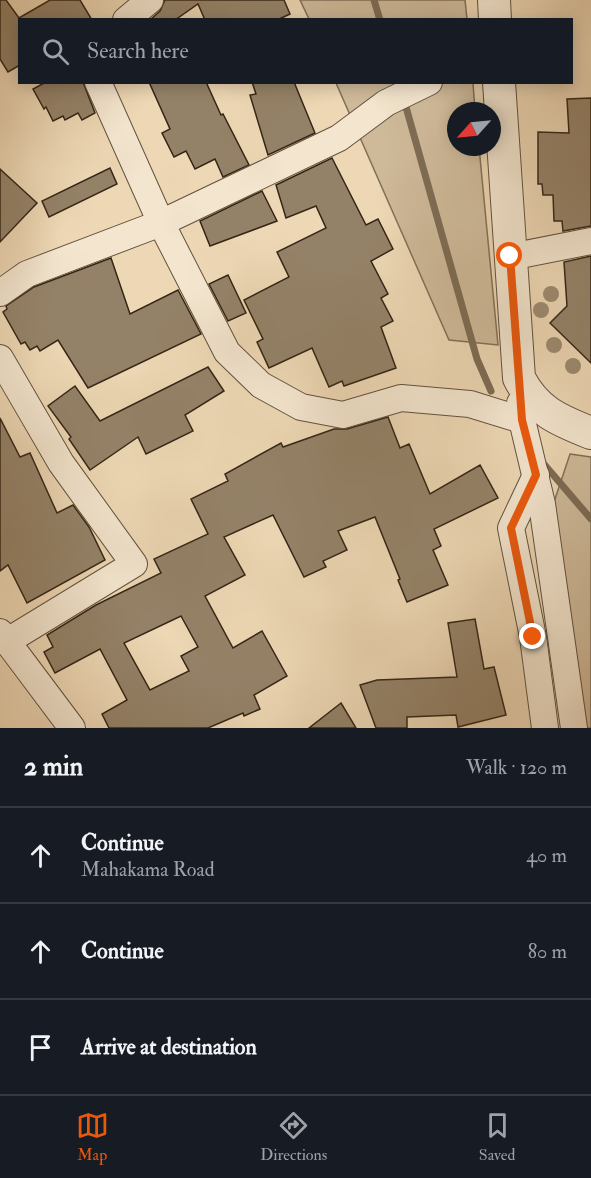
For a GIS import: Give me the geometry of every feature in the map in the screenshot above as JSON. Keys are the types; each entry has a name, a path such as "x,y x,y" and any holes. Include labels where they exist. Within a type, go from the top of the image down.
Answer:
{"street":[{"path":"128,18 150,0"},
{"path":"494,0 495,18"},
{"path":"99,84 161,223 227,352 261,385 301,407 343,415 401,398 470,404 522,420"},
{"path":"0,293 27,274 161,223 339,138 386,103 425,84"},
{"path":"499,84 522,420 542,504 574,728"},
{"path":"510,256 591,241"},
{"path":"0,358 61,463 134,564 3,637 72,728"},
{"path":"519,378 526,391 547,412 559,421 591,433"},
{"path":"536,475 511,528 533,637 545,728"}],"shaded area":[{"path":"300,0 465,0 467,18 309,18"},
{"path":"336,84 473,84 474,102 447,102 447,156 480,156 498,345 449,340"},
{"path":"570,454 591,457 591,728 562,728 542,538"}],"building":[{"path":"0,0 6,0 19,18 18,66 8,72 0,59"},
{"path":"50,0 80,0 91,18 19,18"},
{"path":"165,0 284,0 290,14 281,18 204,18 198,4 178,18 152,18 160,11"},
{"path":"42,84 84,84 95,113 82,120 78,113 65,120 63,116 53,121 33,89"},
{"path":"150,84 207,84 249,165 223,177 215,159 195,169 186,151 174,157 162,133 170,129"},
{"path":"253,84 295,84 315,133 268,155 250,95 256,94"},
{"path":"591,98 591,226 563,231 562,221 554,221 553,195 543,195 542,184 538,184 538,132 569,133 567,99"},
{"path":"332,158 366,225 378,219 393,249 371,261 388,294 381,298 393,321 381,327 396,368 344,386 342,381 329,387 312,348 269,368 257,342 263,339 244,300 289,277 277,252 326,228 316,206 286,218 276,185"},
{"path":"110,168 117,184 49,217 42,201"},
{"path":"0,169 37,203 0,242"},
{"path":"262,191 277,221 210,246 200,221"},
{"path":"591,256 591,363 550,323 567,306 564,262"},
{"path":"111,258 130,314 178,290 201,334 88,388 58,340 40,351 37,346 30,350 25,342 21,344 3,312 7,309 6,306 34,287"},
{"path":"228,275 246,313 228,321 209,284"},
{"path":"208,367 224,391 185,415 193,431 146,454 138,437 90,470 69,439 71,437 48,406 75,386 100,421"},
{"path":"388,417 400,448 409,444 430,494 480,465 498,498 434,529 441,546 433,550 448,585 407,602 375,517 338,531 347,550 323,561 326,567 304,577 273,515 224,537 245,575 205,596 233,648 262,631 287,676 254,695 260,709 244,716 243,713 208,728 109,728 102,714 127,700 100,649 55,673 44,652 53,647 47,635 96,605 161,573 154,559 208,534 191,499 228,481 225,474 281,443 283,447 334,429 347,429","holes":["181,616 198,647 181,656 189,671 150,690 124,643"]},
{"path":"0,418 20,457 30,453 57,513 73,505 89,527 105,560 27,603 8,565 0,571"},
{"path":"475,619 484,669 494,667 506,715 458,727 456,715 407,717 407,728 376,728 360,685 377,680 457,677 448,623"},
{"path":"341,703 356,728 309,728"}],"waterway":[{"path":"374,0 379,18"},
{"path":"404,100 477,359 491,391"},
{"path":"543,463 591,519"}],"route":[{"path":"510,256 522,420 536,475 511,528 533,637"}]}
